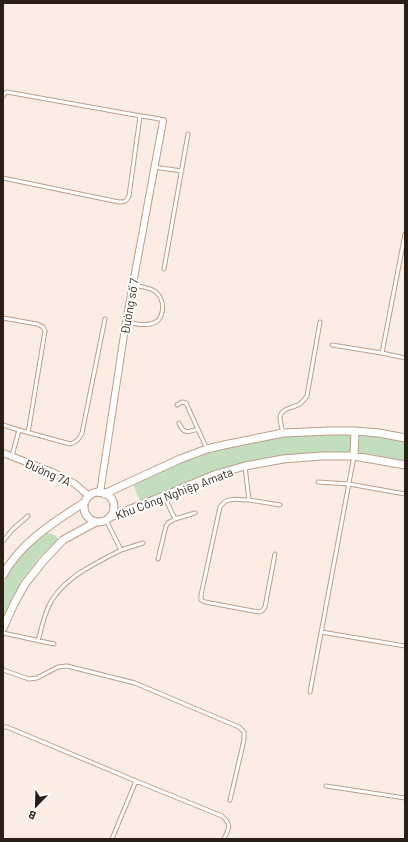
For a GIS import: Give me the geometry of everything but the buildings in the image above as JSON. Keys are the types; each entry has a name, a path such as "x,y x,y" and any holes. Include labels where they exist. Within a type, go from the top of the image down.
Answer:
{"street":[{"name":"Đường số 7","path":"102,493 132,285 163,120"},
{"name":"Khu Công Nghiệp Amata","path":"102,493 180,459 207,449 283,433 355,431 379,433 405,438"},
{"path":"354,456 355,431"},
{"name":"Đường 7A","path":"3,453 52,472 75,484 89,496"},
{"name":"Khu Công Nghiệp Amata","path":"108,518 214,475 246,466 283,459 321,456 354,456 405,466"},
{"path":"3,575 19,552 51,524 85,502 89,496 97,493 102,493 108,496 113,504 113,512 108,518 101,522 96,522 64,540 44,560 25,584 3,628"},
{"path":"85,502 84,507 87,517 96,522"}],"lane":[{"path":"3,96 4,93 7,92 163,120"},
{"path":"3,178 124,202 129,196 140,116"},
{"path":"164,269 188,134"},
{"path":"154,168 182,171"},
{"path":"382,354 405,234"},
{"path":"126,322 145,325 152,324 157,321 162,314 162,300 158,294 152,289 132,285"},
{"path":"3,318 37,324 43,327 45,331 28,433"},
{"path":"3,425 70,444 79,439 82,433 105,319"},
{"path":"283,433 280,418 281,414 285,410 299,405 307,396 320,322"},
{"path":"332,345 405,358"},
{"path":"177,405 182,402 186,403 207,449"},
{"path":"179,423 184,431 188,432 198,429"},
{"path":"12,456 20,430"},
{"path":"310,692 354,456"},
{"path":"246,466 250,500"},
{"path":"318,482 349,484 405,494"},
{"path":"164,496 175,520"},
{"path":"275,554 265,607 262,611 259,612 201,600 220,508 223,502 229,499 250,500 280,505"},
{"path":"158,559 168,523 195,513"},
{"path":"3,540 28,516"},
{"path":"108,518 121,550"},
{"path":"38,641 47,610 52,600 69,580 96,562 121,550 143,543"},
{"path":"321,632 405,646"},
{"path":"3,633 54,644"},
{"path":"3,670 29,679 37,678 58,667 67,666 135,682 239,727 244,732 244,740 230,800"},
{"path":"3,727 7,727 222,816 227,821 229,828 224,839"},
{"path":"112,839 136,781"},
{"path":"326,786 405,798"}],"green space":[{"path":"353,435 352,452 321,452 282,455 245,462 212,472 140,501 133,484 181,463 225,448 283,437"},
{"path":"357,435 405,442 405,461 356,452"},
{"path":"46,533 55,535 58,540 40,557 21,582 3,618 3,583 21,555"}]}
